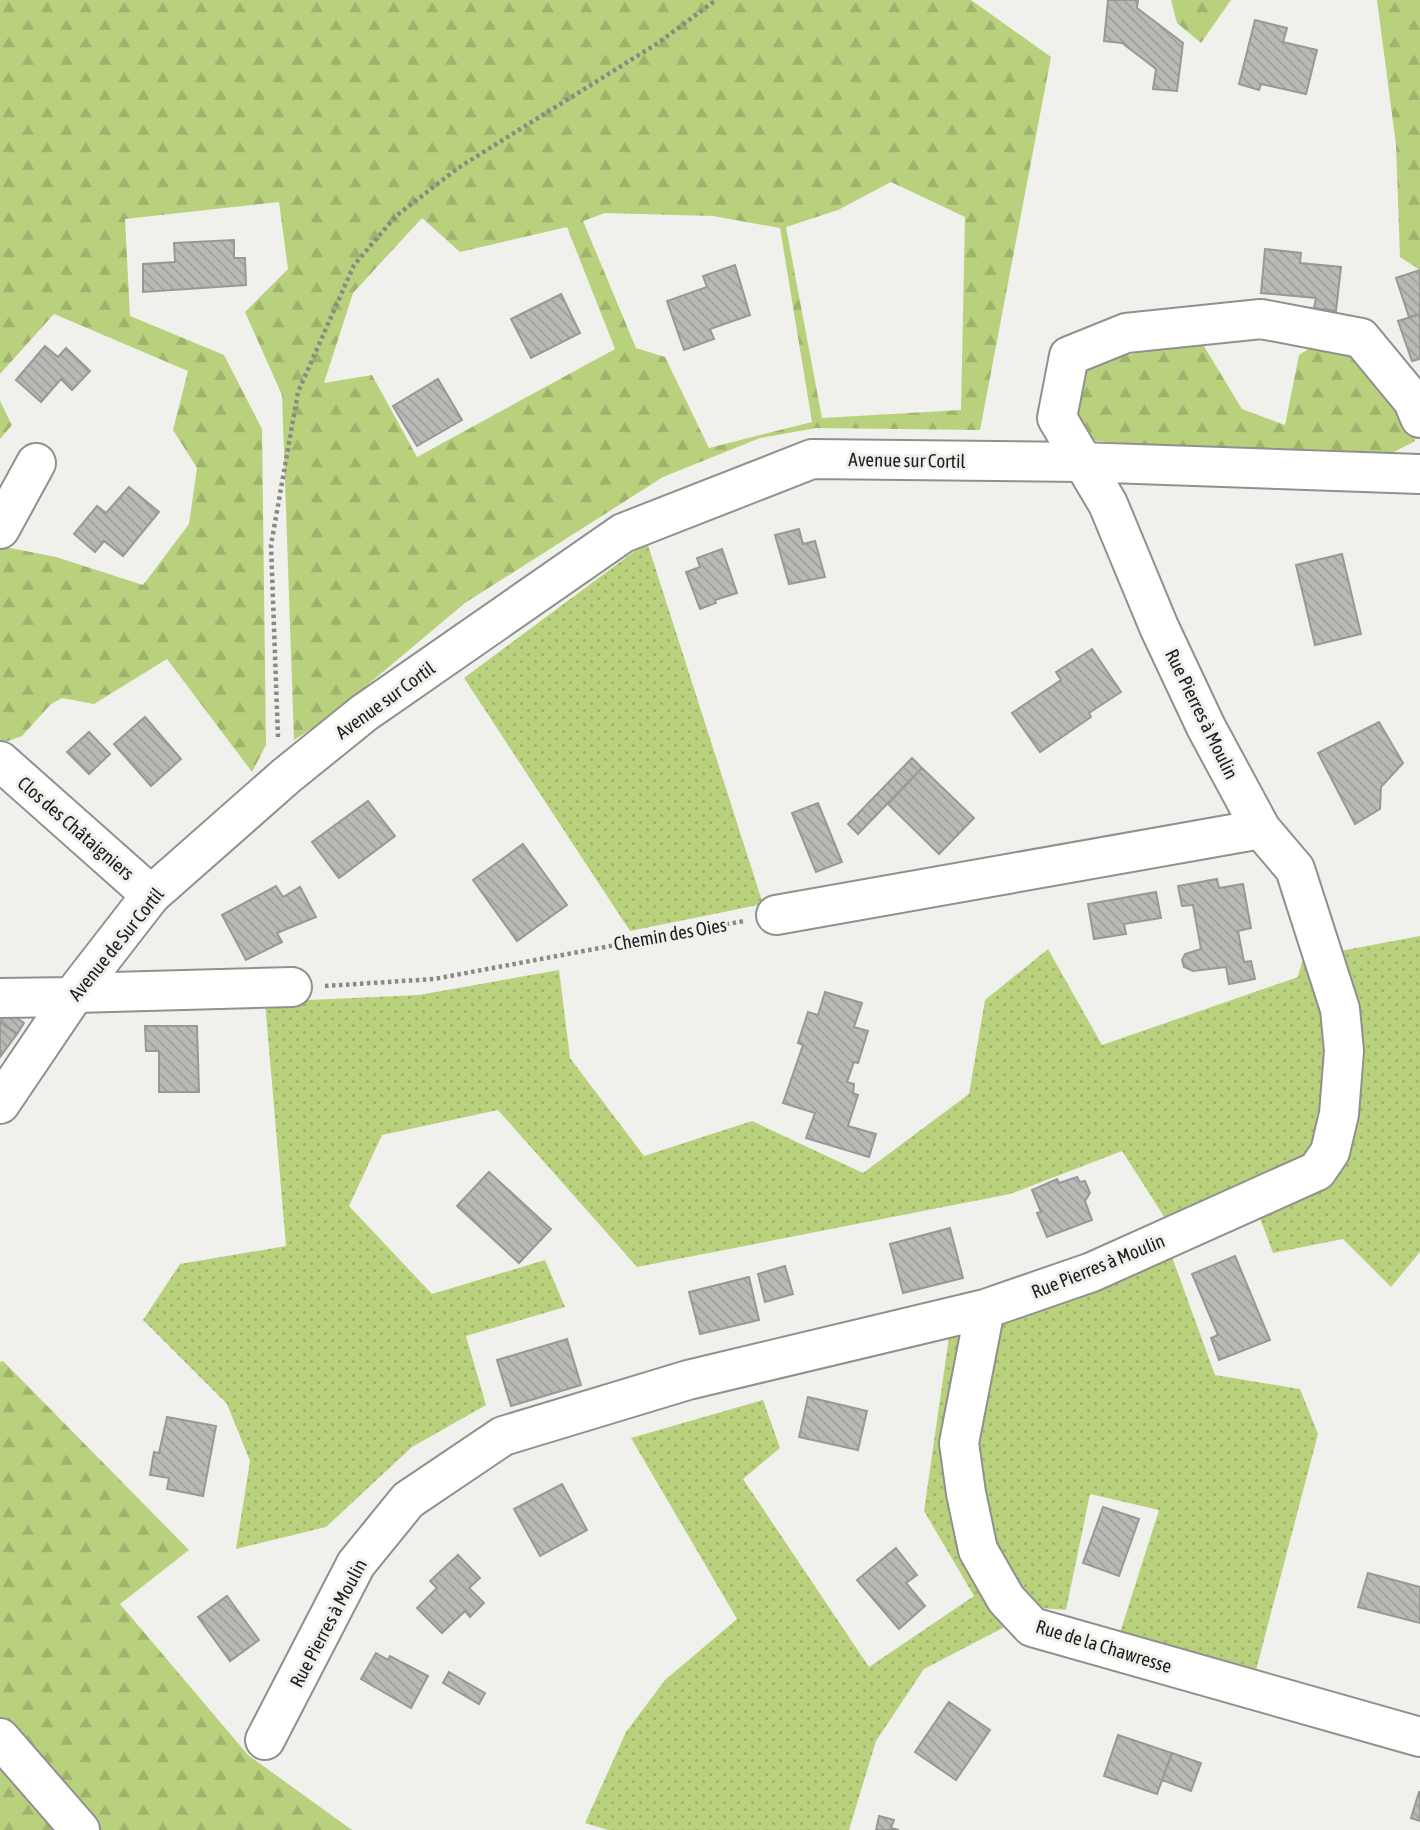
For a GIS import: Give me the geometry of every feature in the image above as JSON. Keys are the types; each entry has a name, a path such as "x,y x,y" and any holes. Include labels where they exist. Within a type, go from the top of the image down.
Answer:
{"main road":[{"name":"Rue Pierres à Moulin","path":"265,1740 356,1564 408,1500 503,1436 688,1380 985,1309 1092,1272 1291,1185 1317,1171 1330,1152 1339,1114 1344,1051 1340,1009 1296,869 1261,830 1206,727 1165,640 1108,504 1080,462 1057,418 1069,356 1126,333 1261,319 1362,338 1413,401 1420,418"},
{"name":"Avenue sur Cortil","path":"286,776 364,713 623,533 812,459 1080,462 1420,474"},
{"path":"0,529 36,463"},
{"name":"Clos des Châtaigniers","path":"0,761 151,895"},
{"name":"Avenue de Sur Cortil","path":"0,1104 74,995 151,895 286,776"},
{"path":"776,915 1261,830"},
{"path":"0,998 292,987"},
{"name":"Rue de la Chawresse","path":"985,1309 959,1443 965,1493 978,1550 1006,1599 1031,1627 1420,1737"},
{"path":"0,1738 80,1830"}],"path":[{"path":"286,776 276,729 271,545 298,393 354,265 396,216 458,168 658,43 716,0"},
{"name":"Chemin des Oies","path":"292,987 384,985 434,979 776,915"}],"green space":[{"path":"0,0 971,0 1051,57 980,430 816,428 760,438 663,477 465,603 328,718 294,740 282,395 245,312 288,269 279,202 125,219 130,316 224,355 262,429 266,745 252,772 167,659 94,704 62,698 51,704 22,736 0,744 0,546 56,557 143,585 189,524 197,468 173,430 188,371 54,314 0,374","holes":["891,182 965,217 961,410 822,418 786,227 838,210","605,213 713,216 780,228 812,422 709,448 665,357 636,348 583,221","422,218 460,252 567,227 615,349 417,457 372,375 324,383 353,293"]},
{"path":"1171,0 1231,0 1201,43 1177,23"},
{"path":"1377,0 1420,0 1420,270 1400,257 1396,145"},
{"path":"1202,343 1242,409 1285,425 1299,355 1318,343 1359,346 1409,411 1415,441 1390,454 1169,447 1088,440 1070,425 1080,366 1141,352"},
{"path":"0,401 12,425 0,439"},
{"path":"647,542 763,904 630,931 464,678"},
{"path":"1420,936 1420,1252 1391,1287 1343,1239 1273,1253 1247,1184 1165,1218 1122,1151 1010,1194 637,1267 498,1110 382,1135 349,1206 432,1294 545,1260 565,1307 466,1336 486,1405 412,1447 326,1527 236,1549 250,1461 227,1404 143,1320 180,1264 286,1246 265,1002 419,995 559,970 570,1058 644,1156 752,1121 863,1173 969,1094 985,1000 1048,949 1102,1045 1298,977 1303,958"},
{"path":"1172,1257 1215,1375 1300,1389 1318,1434 1255,1674 1118,1639 1159,1510 1090,1494 1066,1610 1041,1608 924,1669 876,1741 849,1830 608,1830 585,1823 626,1732 665,1680 737,1619 631,1438 763,1400 780,1448 743,1479 869,1667 974,1596 924,1511 949,1337"},
{"path":"3,1361 189,1550 120,1604 248,1755 352,1830 0,1830 0,1362"}],"building":[{"path":"1108,0 1138,0 1137,8 1183,43 1177,91 1153,89 1156,69 1122,43 1104,41"},
{"path":"1255,20 1287,28 1283,42 1317,50 1306,94 1261,84 1259,90 1239,84"},
{"path":"234,240 234,258 245,258 246,285 143,292 143,264 175,262 174,243"},
{"path":"1265,249 1301,253 1300,263 1341,267 1336,311 1314,308 1316,298 1261,293"},
{"path":"735,265 750,315 710,329 714,339 684,350 667,301 707,287 703,276"},
{"path":"1420,270 1420,314 1409,317 1396,278"},
{"path":"561,294 580,333 531,358 511,319"},
{"path":"1420,314 1420,359 1412,361 1398,321"},
{"path":"45,346 58,357 66,348 90,371 72,390 61,379 41,402 16,380"},
{"path":"438,379 462,420 417,446 393,406"},
{"path":"129,487 159,512 123,556 104,541 95,552 74,534 97,506 106,513"},
{"path":"799,529 803,544 815,541 825,577 789,584 775,535"},
{"path":"722,549 737,593 715,600 716,603 700,609 686,572 700,567 697,558"},
{"path":"1342,554 1361,634 1315,645 1296,565"},
{"path":"1092,649 1121,692 1089,713 1091,717 1040,752 1012,713 1061,680 1056,672"},
{"path":"145,717 181,759 151,786 114,744"},
{"path":"1379,722 1403,763 1381,787 1380,809 1355,824 1318,753"},
{"path":"89,732 110,754 89,774 67,752"},
{"path":"912,758 922,768 858,834 848,824"},
{"path":"922,768 974,818 939,854 888,804"},
{"path":"368,801 395,836 339,878 312,842"},
{"path":"818,803 842,862 816,872 792,813"},
{"path":"523,844 567,905 517,941 473,880"},
{"path":"1217,879 1219,888 1243,884 1251,928 1238,931 1244,962 1251,961 1255,979 1229,984 1226,967 1193,971 1184,967 1182,960 1185,954 1201,949 1193,905 1182,906 1178,886"},
{"path":"276,886 283,897 300,887 316,917 277,933 282,942 246,960 222,915"},
{"path":"1156,892 1161,918 1124,924 1126,934 1094,939 1088,904"},
{"path":"825,992 862,1003 854,1027 868,1031 858,1063 854,1062 847,1082 854,1084 853,1093 858,1095 848,1126 876,1134 869,1157 806,1138 815,1113 783,1103 803,1045 798,1043 808,1012 818,1015"},
{"path":"7,1011 24,1023 17,1034 0,1022"},
{"path":"0,1022 17,1034 0,1057"},
{"path":"145,1026 197,1026 199,1092 159,1092 159,1051 146,1051"},
{"path":"489,1172 551,1229 519,1263 457,1206"},
{"path":"1077,1177 1080,1182 1085,1181 1090,1193 1085,1201 1092,1220 1047,1237 1037,1213 1041,1212 1032,1190 1057,1179 1059,1183"},
{"path":"950,1228 963,1278 903,1293 890,1244"},
{"path":"1235,1256 1270,1340 1219,1360 1211,1338 1218,1335 1192,1274"},
{"path":"785,1266 793,1294 765,1302 758,1274"},
{"path":"749,1277 759,1320 700,1334 689,1292"},
{"path":"567,1339 581,1385 511,1406 497,1360"},
{"path":"808,1397 867,1411 858,1450 799,1437"},
{"path":"167,1417 216,1426 203,1496 167,1489 169,1478 150,1475 154,1452 159,1453"},
{"path":"562,1484 587,1530 540,1556 514,1509"},
{"path":"1103,1507 1139,1519 1119,1576 1083,1563"},
{"path":"896,1548 917,1575 906,1583 925,1606 899,1629 857,1580"},
{"path":"458,1555 480,1578 469,1588 484,1603 470,1617 465,1611 442,1633 417,1608 437,1588 430,1581"},
{"path":"1368,1573 1420,1587 1420,1623 1358,1607"},
{"path":"227,1596 259,1640 230,1661 198,1617"},
{"path":"376,1653 388,1660 390,1656 428,1676 411,1708 361,1679"},
{"path":"449,1672 485,1693 479,1704 443,1683"},
{"path":"949,1702 990,1730 956,1780 915,1752"},
{"path":"1118,1735 1172,1753 1157,1794 1104,1776"},
{"path":"1172,1753 1201,1763 1191,1791 1162,1780"},
{"path":"1420,1792 1420,1821 1411,1818"},
{"path":"879,1816 894,1820 891,1828 899,1830 876,1830"}]}
